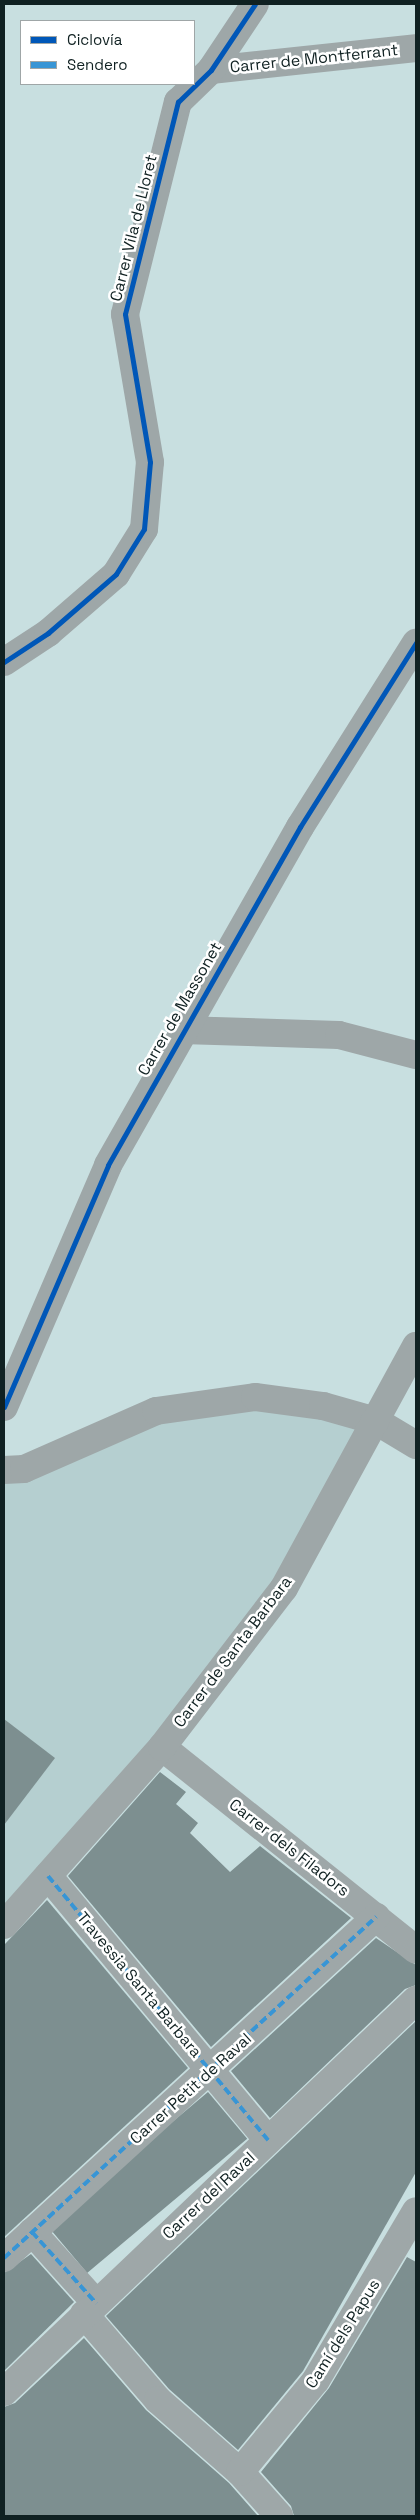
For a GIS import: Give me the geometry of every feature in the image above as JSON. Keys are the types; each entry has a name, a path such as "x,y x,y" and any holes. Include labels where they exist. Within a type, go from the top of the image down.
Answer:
{"street":[{"name":"Carrer Vila de Lloret","path":"4,662 48,633 116,574 144,529 150,462 125,314 178,102 211,70 255,4"},
{"name":"Carrer de Montferrant","path":"211,70 416,48"},
{"name":"Carrer de Massonet","path":"4,1407 108,1165 182,1030 300,827 416,643"},
{"path":"182,1030 339,1035 416,1054"},
{"name":"Carrer de Santa Barbara","path":"4,1925 162,1747 284,1588 416,1346"},
{"path":"4,1470 24,1469 156,1411 255,1397 323,1406 376,1421 416,1445"},
{"name":"Carrer dels Filadors","path":"162,1747 416,1950"},
{"name":"Travessia Santa Barbara","path":"48,1876 268,2140"},
{"name":"Carrer Petit de Raval","path":"4,2258 212,2071 376,1917"},
{"name":"Carrer del Raval","path":"4,2392 90,2308 416,2000"},
{"name":"Camí dels Papus","path":"240,2472 316,2380 413,2224"},
{"path":"32,2232 158,2400 240,2472 279,2516"}],"shaded area":[{"path":"255,1397 376,1421 284,1588 4,1913 4,1470 156,1411"}],"building":[{"path":"4,1719 55,1758 4,1825"},
{"path":"160,1772 186,1792 176,1804 198,1823 190,1833 230,1872 260,1846 351,1918 211,2047 68,1876"},
{"path":"47,1900 188,2068 4,2237 4,1945"},
{"path":"376,1938 416,1965 416,1985 405,1989 270,2118 231,2071"},
{"path":"416,2021 416,2172 303,2371 238,2450 169,2389 106,2316"},
{"path":"208,2092 247,2139 87,2273 48,2226"},
{"path":"31,2254 74,2302 4,2371 4,2273"},
{"path":"407,2257 416,2262 416,2516 294,2516 291,2506 261,2472 329,2388"},
{"path":"84,2338 146,2410 229,2483 258,2516 4,2516 4,2407 15,2403"}],"marked path":[{"path":"48,1876 268,2140"},
{"path":"4,2258 376,1917"},
{"path":"32,2232 96,2303"}],"cycle path":[{"path":"4,662 48,633 116,574 144,529 150,462 125,314 178,102 211,70 255,4"},
{"path":"4,1407 108,1165 300,827 416,643"}]}
